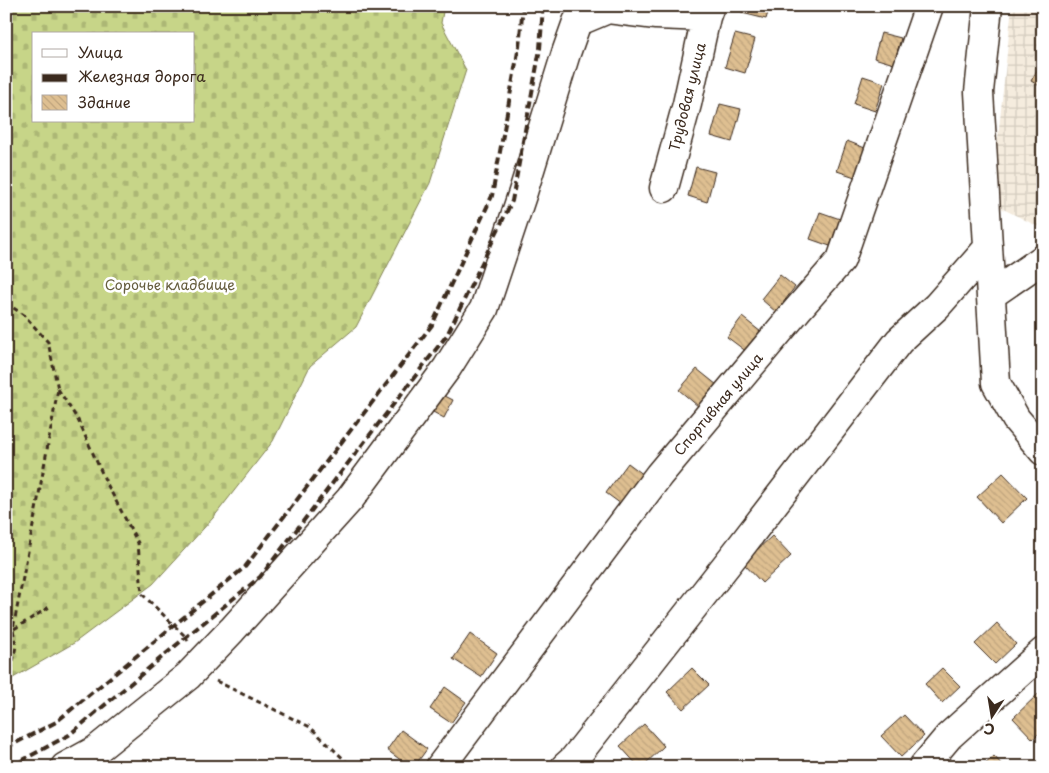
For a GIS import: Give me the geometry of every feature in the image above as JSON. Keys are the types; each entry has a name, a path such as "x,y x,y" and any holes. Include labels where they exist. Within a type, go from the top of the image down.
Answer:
{"street":[{"name":"Спортивная улица","path":"440,767 658,475 841,260 928,6"},
{"path":"988,6 979,92 996,383 1016,420 1043,451"},
{"path":"65,767 96,750 188,676 201,663 350,499 447,368 484,309 577,22 608,8 656,15 708,12"},
{"name":"Трудовая улица","path":"664,188 687,104 708,12"},
{"path":"565,767 574,759 611,712 900,341 937,306 988,248"},
{"path":"991,295 1043,260"},
{"path":"922,767 949,736 1043,652"}],"path":[{"path":"6,303 24,315 48,342 58,389 78,420 105,480 138,543 142,594 186,637 210,678 310,727 352,767"},
{"path":"6,696 16,646 13,629 58,389"},
{"path":"13,629 52,606"}],"shaded area":[{"path":"1012,6 1043,6 1043,229 991,203"}],"green space":[{"name":"Сорочье кладбище","path":"6,6 444,6 441,23 466,70 430,183 356,327 310,366 273,441 213,518 153,584 74,643 6,682"}],"building":[{"path":"744,6 770,6 766,19 742,13"},
{"path":"881,33 901,38 894,64 874,58"},
{"path":"735,34 755,39 745,73 725,67"},
{"path":"1043,60 1043,88 1031,81"},
{"path":"863,76 884,83 875,111 854,104"},
{"path":"720,104 741,109 732,142 711,136"},
{"path":"847,141 865,148 855,177 837,171"},
{"path":"696,167 715,172 707,202 688,196"},
{"path":"820,212 840,219 830,246 810,239"},
{"path":"780,275 795,287 776,312 761,299"},
{"path":"742,317 761,332 747,352 727,337"},
{"path":"697,369 717,385 699,407 679,390"},
{"path":"1043,386 1043,398 1037,394"},
{"path":"443,395 453,400 444,418 433,412"},
{"path":"628,463 644,475 621,504 606,493"},
{"path":"1003,473 1027,498 1001,523 977,497"},
{"path":"772,536 791,556 762,583 743,563"},
{"path":"997,623 1016,644 995,664 975,644"},
{"path":"470,634 497,653 481,677 453,659"},
{"path":"692,668 709,685 683,709 667,692"},
{"path":"942,668 960,686 942,703 925,684"},
{"path":"445,687 466,702 451,723 430,709"},
{"path":"1038,694 1043,699 1043,729 1033,739 1013,718"},
{"path":"904,715 924,736 901,757 881,736"},
{"path":"644,724 664,746 642,767 639,767 620,746"},
{"path":"401,730 427,749 414,767 410,767 387,750"},
{"path":"994,756 1004,767 982,767"}],"railway":[{"path":"6,748 56,722 245,567 432,325 492,196 519,46 523,6"},
{"path":"10,767 69,735 260,577 447,335 512,201 540,49 543,6"}]}
